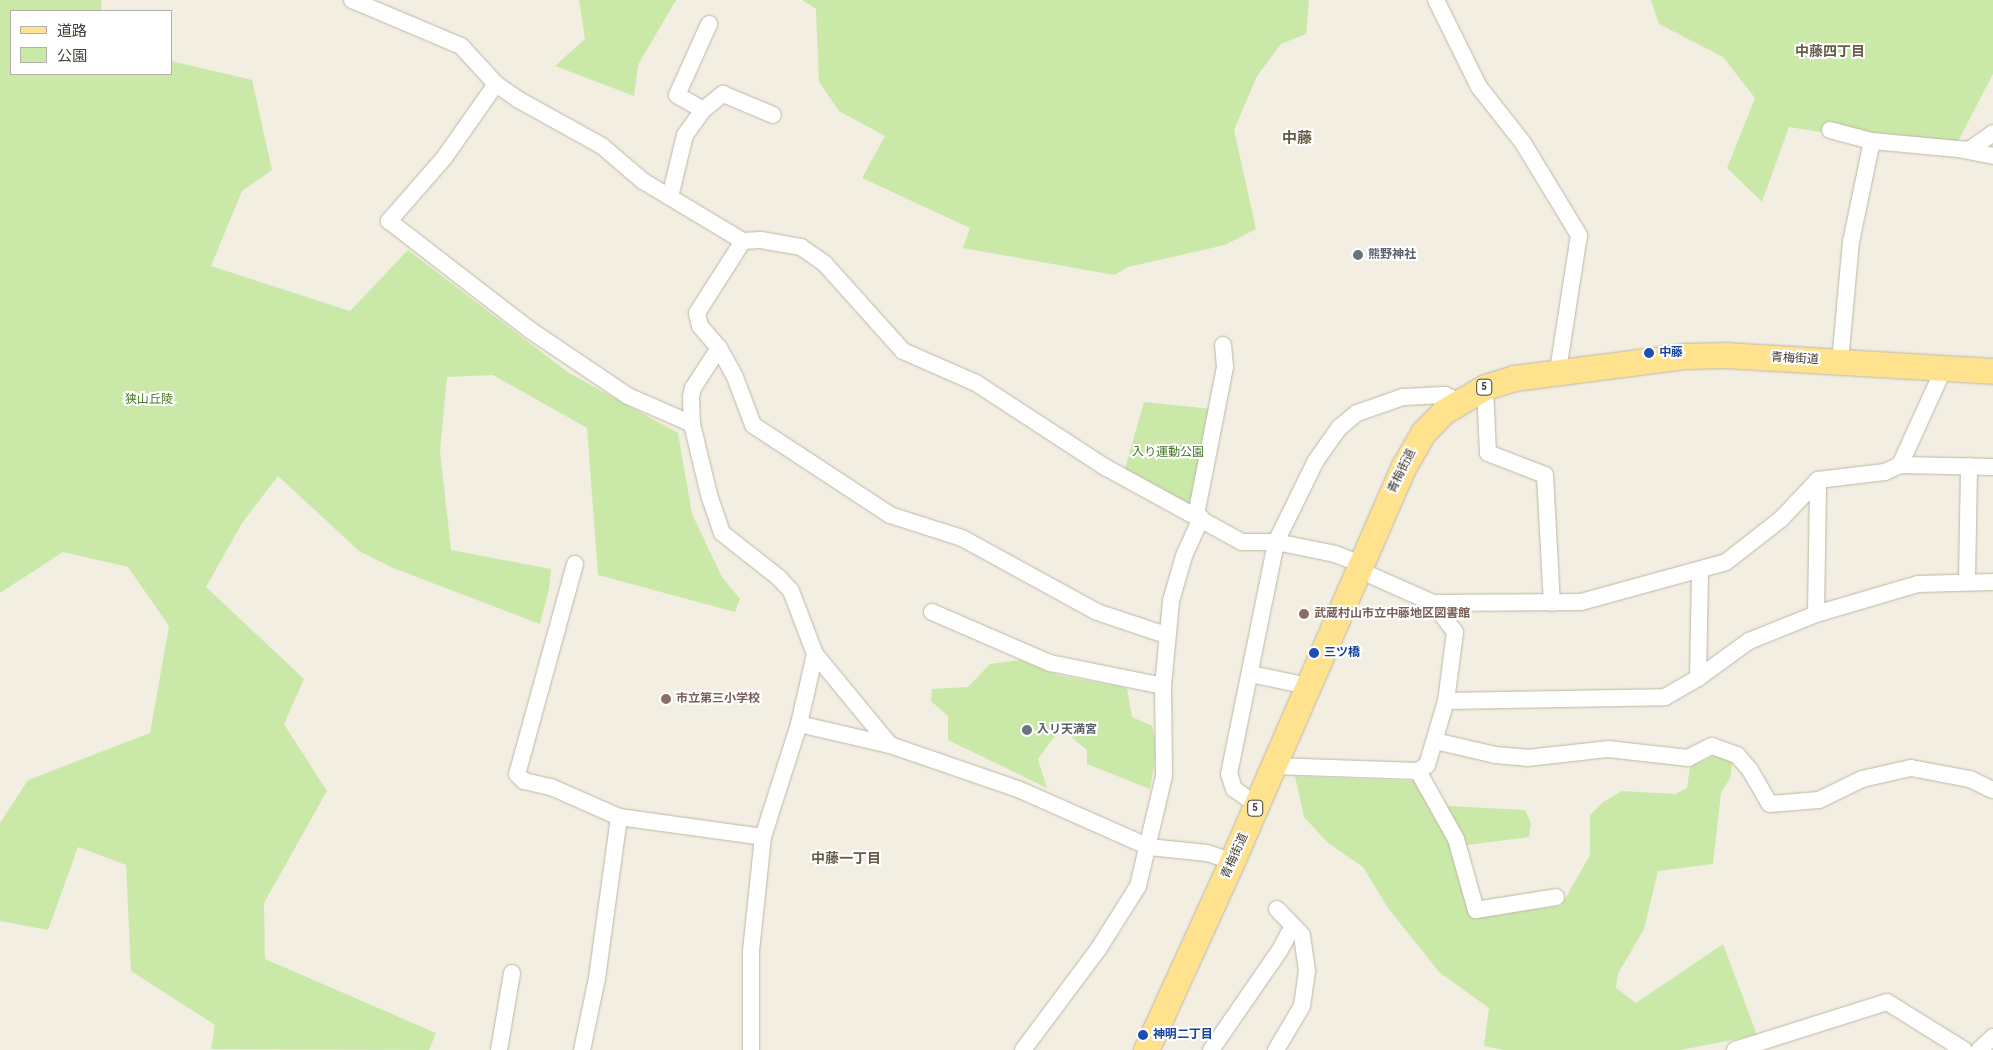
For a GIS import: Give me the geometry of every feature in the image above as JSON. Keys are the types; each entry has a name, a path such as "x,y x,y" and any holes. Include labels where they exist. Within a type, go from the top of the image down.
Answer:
{"main road":[{"name":"青梅街道","path":"1146,1050 1232,861 1415,444 1433,421 1458,401 1485,387 1558,370 1704,354 1993,371"}],"street":[{"path":"352,0 461,46 496,84 602,146 643,181 743,240 761,240 801,246 825,264 903,351 968,379 1072,448 1199,516 1242,542 1276,542 1305,546 1361,564 1368,574 1433,603 1581,602 1726,562 1781,519 1818,480 1885,472 1900,464 1993,467"},
{"path":"1436,0 1465,64 1523,144 1579,235 1558,370"},
{"path":"703,110 677,95 709,24"},
{"path":"496,84 444,158 389,221 530,330 628,396 692,424"},
{"path":"670,197 685,135 703,110 723,94 773,115"},
{"path":"1830,130 1872,141 1963,150 1969,150 1993,133"},
{"path":"1840,362 1851,242 1872,141"},
{"path":"1963,150 1993,156"},
{"path":"743,240 697,313 700,326 719,348 754,425 801,459 890,515 962,538 1097,612 1166,635"},
{"path":"1023,1050 1122,914 1138,886 1149,847 1164,776 1163,686 1166,635 1171,601 1184,556 1199,516 1229,364 1223,345"},
{"path":"719,348 694,388 692,424 708,495 722,534 778,577 791,591 815,654 890,745"},
{"path":"1900,464 1944,368"},
{"path":"1485,387 1488,453 1544,475 1552,603"},
{"path":"1256,805 1234,789 1229,774 1251,674 1276,542 1315,462 1339,428 1357,413 1403,397 1445,395 1458,401"},
{"path":"1968,581 1969,466"},
{"path":"1816,614 1818,480"},
{"path":"575,564 517,774 524,781 551,787 619,817 763,837"},
{"path":"1698,678 1700,570"},
{"path":"1446,700 1666,697 1698,678 1749,641 1816,614 1918,584 1968,581 1993,582"},
{"path":"1273,766 1418,771 1427,764 1446,700 1455,632 1433,603"},
{"path":"932,612 1050,662 1163,686"},
{"path":"751,1050 751,951 763,837 799,724 815,654"},
{"path":"1251,674 1308,686"},
{"path":"799,724 890,745 1018,789 1149,847 1207,853 1232,861"},
{"path":"1435,741 1495,755 1527,758 1608,749 1688,758 1712,746 1737,755 1750,770 1770,804 1819,800 1862,779 1911,768 1988,784"},
{"path":"1418,771 1456,839 1476,910 1556,897"},
{"path":"582,1050 597,978 619,817"},
{"path":"1276,1050 1302,1006 1306,980 1302,935 1277,909"},
{"path":"1210,1050 1280,950 1293,926"},
{"path":"499,1050 512,973"},
{"path":"1735,1050 1887,1002 1964,1050"},
{"path":"1979,1050 1993,1037"}],"green space":[{"name":"狭山丘陵","path":"0,0 101,0 102,10 10,10 10,75 172,75 172,61 252,80 272,170 242,191 211,266 350,311 408,250 569,373 678,433 692,514 722,577 740,599 735,612 598,575 587,428 493,375 447,377 440,451 451,550 551,569 549,589 540,624 393,568 359,551 278,476 242,523 206,587 304,679 284,724 327,791 264,903 265,959 436,1033 429,1050 211,1049 215,1025 131,971 126,865 78,847 48,930 0,921 0,823 28,780 150,733 169,626 128,567 63,552 0,593"},
{"path":"579,0 676,0 638,65 634,96 555,66 585,39"},
{"path":"802,0 1309,0 1306,34 1281,44 1257,76 1234,130 1256,229 1225,245 1128,267 1114,275 963,248 970,228 862,178 885,136 839,111 819,82 816,9"},
{"path":"1651,0 1993,0 1993,74 1952,153 1789,127 1762,202 1727,168 1755,98 1723,57 1659,24"},
{"name":"入り運動公園","path":"1144,402 1213,409 1195,504 1188,506 1124,472"},
{"path":"1020,660 1057,675 1127,688 1132,717 1152,726 1157,747 1150,789 1087,764 1087,750 1064,731 1054,737 1038,759 1047,788 948,740 948,716 931,701 932,689 968,687 990,664"},
{"path":"1714,756 1732,762 1731,776 1721,793 1713,864 1658,871 1644,929 1618,974 1616,988 1636,1003 1723,944 1757,1035 1681,1050 1503,1050 1484,1046 1489,1008 1439,972 1388,908 1363,867 1328,843 1304,817 1295,776 1416,781 1430,805 1525,810 1531,823 1529,837 1451,847 1474,916 1561,906 1590,855 1590,815 1603,802 1622,791 1675,794 1687,788 1690,767"}],"place":[{"name":"熊野神社","path":"1358,255"},
{"name":"中藤","path":"1649,353"},
{"name":"武蔵村山市立中藤地区図書館","path":"1304,614"},
{"name":"三ツ橋","path":"1314,653"},
{"name":"市立第三小学校","path":"666,699"},
{"name":"入リ天満宮","path":"1027,730"},
{"name":"神明二丁目","path":"1143,1035"}],"district":[{"name":"中藤四丁目","path":"1830,51"},
{"name":"中藤","path":"1297,139"},
{"name":"中藤一丁目","path":"846,858"}]}
